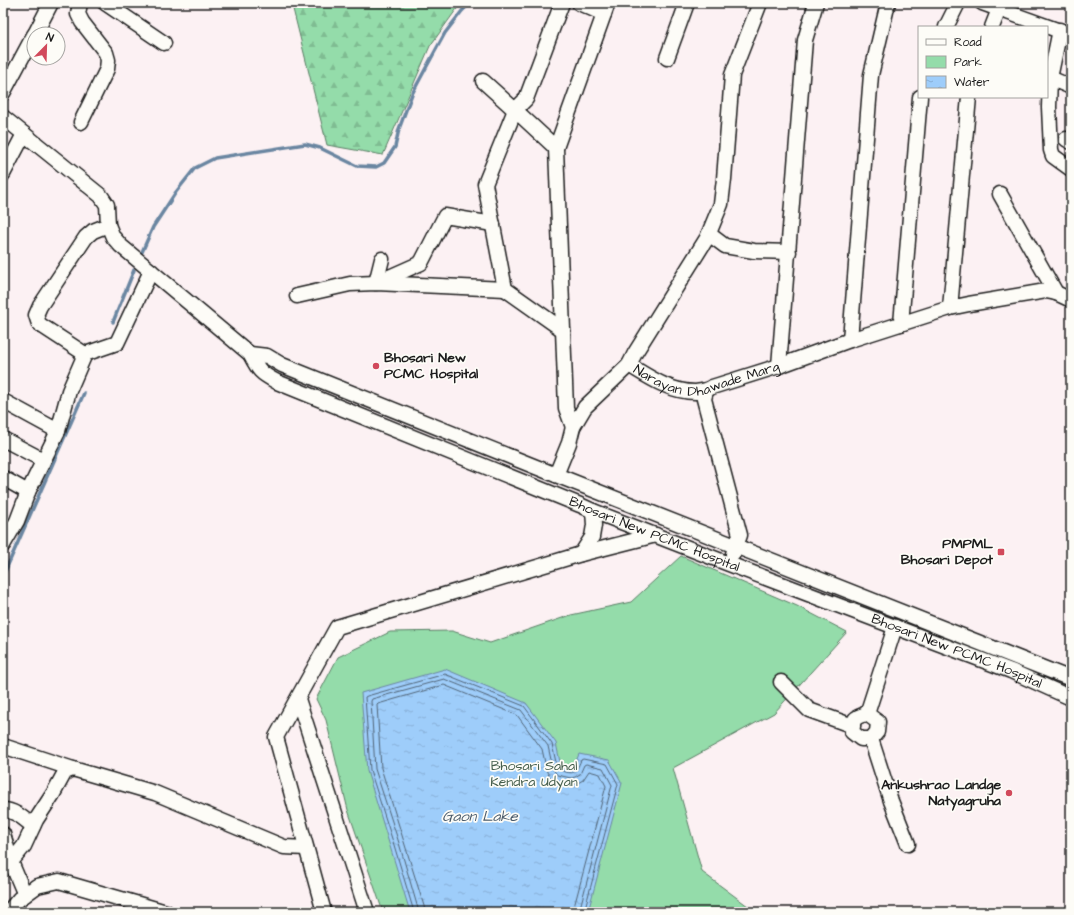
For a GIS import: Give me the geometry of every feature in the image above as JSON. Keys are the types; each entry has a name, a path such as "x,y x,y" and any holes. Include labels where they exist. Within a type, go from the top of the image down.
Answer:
{"street":[{"path":"39,26 51,3"},
{"path":"80,3 78,14 82,22 106,52 108,60 107,69 81,122"},
{"path":"105,3 164,43"},
{"path":"505,290 486,184 515,110 526,99 562,3"},
{"path":"573,427 566,408 556,148 606,9 579,3"},
{"path":"667,58 687,3"},
{"name":"Narayan Dhawade Marg","path":"760,3 732,74 721,204 709,234 629,365 673,389 687,392 706,391 712,387 779,366 850,340 950,308 1046,291 1056,293 1071,300"},
{"path":"779,366 806,40 816,3"},
{"path":"850,340 871,75 888,3"},
{"path":"946,26 958,3"},
{"path":"982,3 1046,26"},
{"path":"992,26 999,9"},
{"path":"1048,27 1065,33 1050,78 1049,107 1051,150 1053,156 1071,168"},
{"path":"3,93 26,50"},
{"path":"1050,78 1071,87"},
{"path":"483,82 556,148"},
{"path":"901,324 920,98"},
{"path":"950,308 969,98"},
{"path":"3,117 101,196 107,205 108,225 93,231 86,237 40,306 36,315 39,324 85,354"},
{"path":"3,174 24,134"},
{"path":"1000,194 1056,293"},
{"path":"376,282 421,263 445,216 493,224"},
{"name":"Bhosari New PCMC Hospital","path":"108,225 113,237 121,246 250,354 258,369 265,376 277,382 598,513 1019,674 1071,698"},
{"path":"709,234 725,246 754,251 788,252"},
{"path":"376,282 382,259"},
{"path":"3,546 17,521 28,492 58,431 69,391 85,354 117,343 151,271"},
{"path":"298,296 350,284 376,282 505,290 563,330"},
{"name":"Bhosari New PCMC Hospital","path":"250,354 267,356 282,366 1071,679"},
{"path":"556,475 569,443 573,427 585,407 629,365"},
{"path":"706,391 704,399 740,535 729,564"},
{"path":"3,401 58,431"},
{"path":"3,439 43,460"},
{"path":"3,478 28,492"},
{"path":"581,554 592,537 598,513 611,497"},
{"path":"638,528 645,510"},
{"path":"324,912 276,738 337,628 581,554 656,535"},
{"path":"867,714 895,627"},
{"path":"781,682 809,710 853,726"},
{"path":"298,699 367,912"},
{"path":"867,714 878,722 877,732 871,739 861,739 852,732 853,722 858,716 867,714"},
{"path":"871,739 891,801 908,844"},
{"path":"3,746 73,770 154,793 284,847 306,848"},
{"path":"11,862 24,846 33,826 65,772 73,770"},
{"path":"3,810 10,810 33,826"},
{"path":"3,834 11,862 25,895"},
{"path":"8,912 19,899 37,886 59,881 166,912"}],"green space":[{"path":"297,3 461,3 430,46 383,155 327,145 293,9"},
{"name":"Bhosari Sahal Kendra Udyan","path":"681,556 797,606 847,632 774,713 673,768 702,872 756,912 383,912 348,810 326,720 316,699 338,657 390,632 452,631 490,643 571,615 631,602"}],"water":[{"name":"Gaon Lake","path":"445,669 526,703 556,743 561,767 573,769 579,754 609,760 622,783 588,912 410,912 367,771 361,693"}],"waterway":[{"path":"142,252 153,227 176,192 195,168 215,158 305,144 320,148 357,166 376,167 384,163 395,147 399,129 412,94 427,66 445,33 470,3"},
{"path":"113,322 134,270"},
{"path":"3,576 84,393"}],"place":[{"name":"Bhosari New PCMC Hospital","path":"376,366"},
{"name":"PMPML Bhosari Depot","path":"1001,552"},
{"name":"Ankushrao Landge Natyagruha","path":"1009,793"}]}
